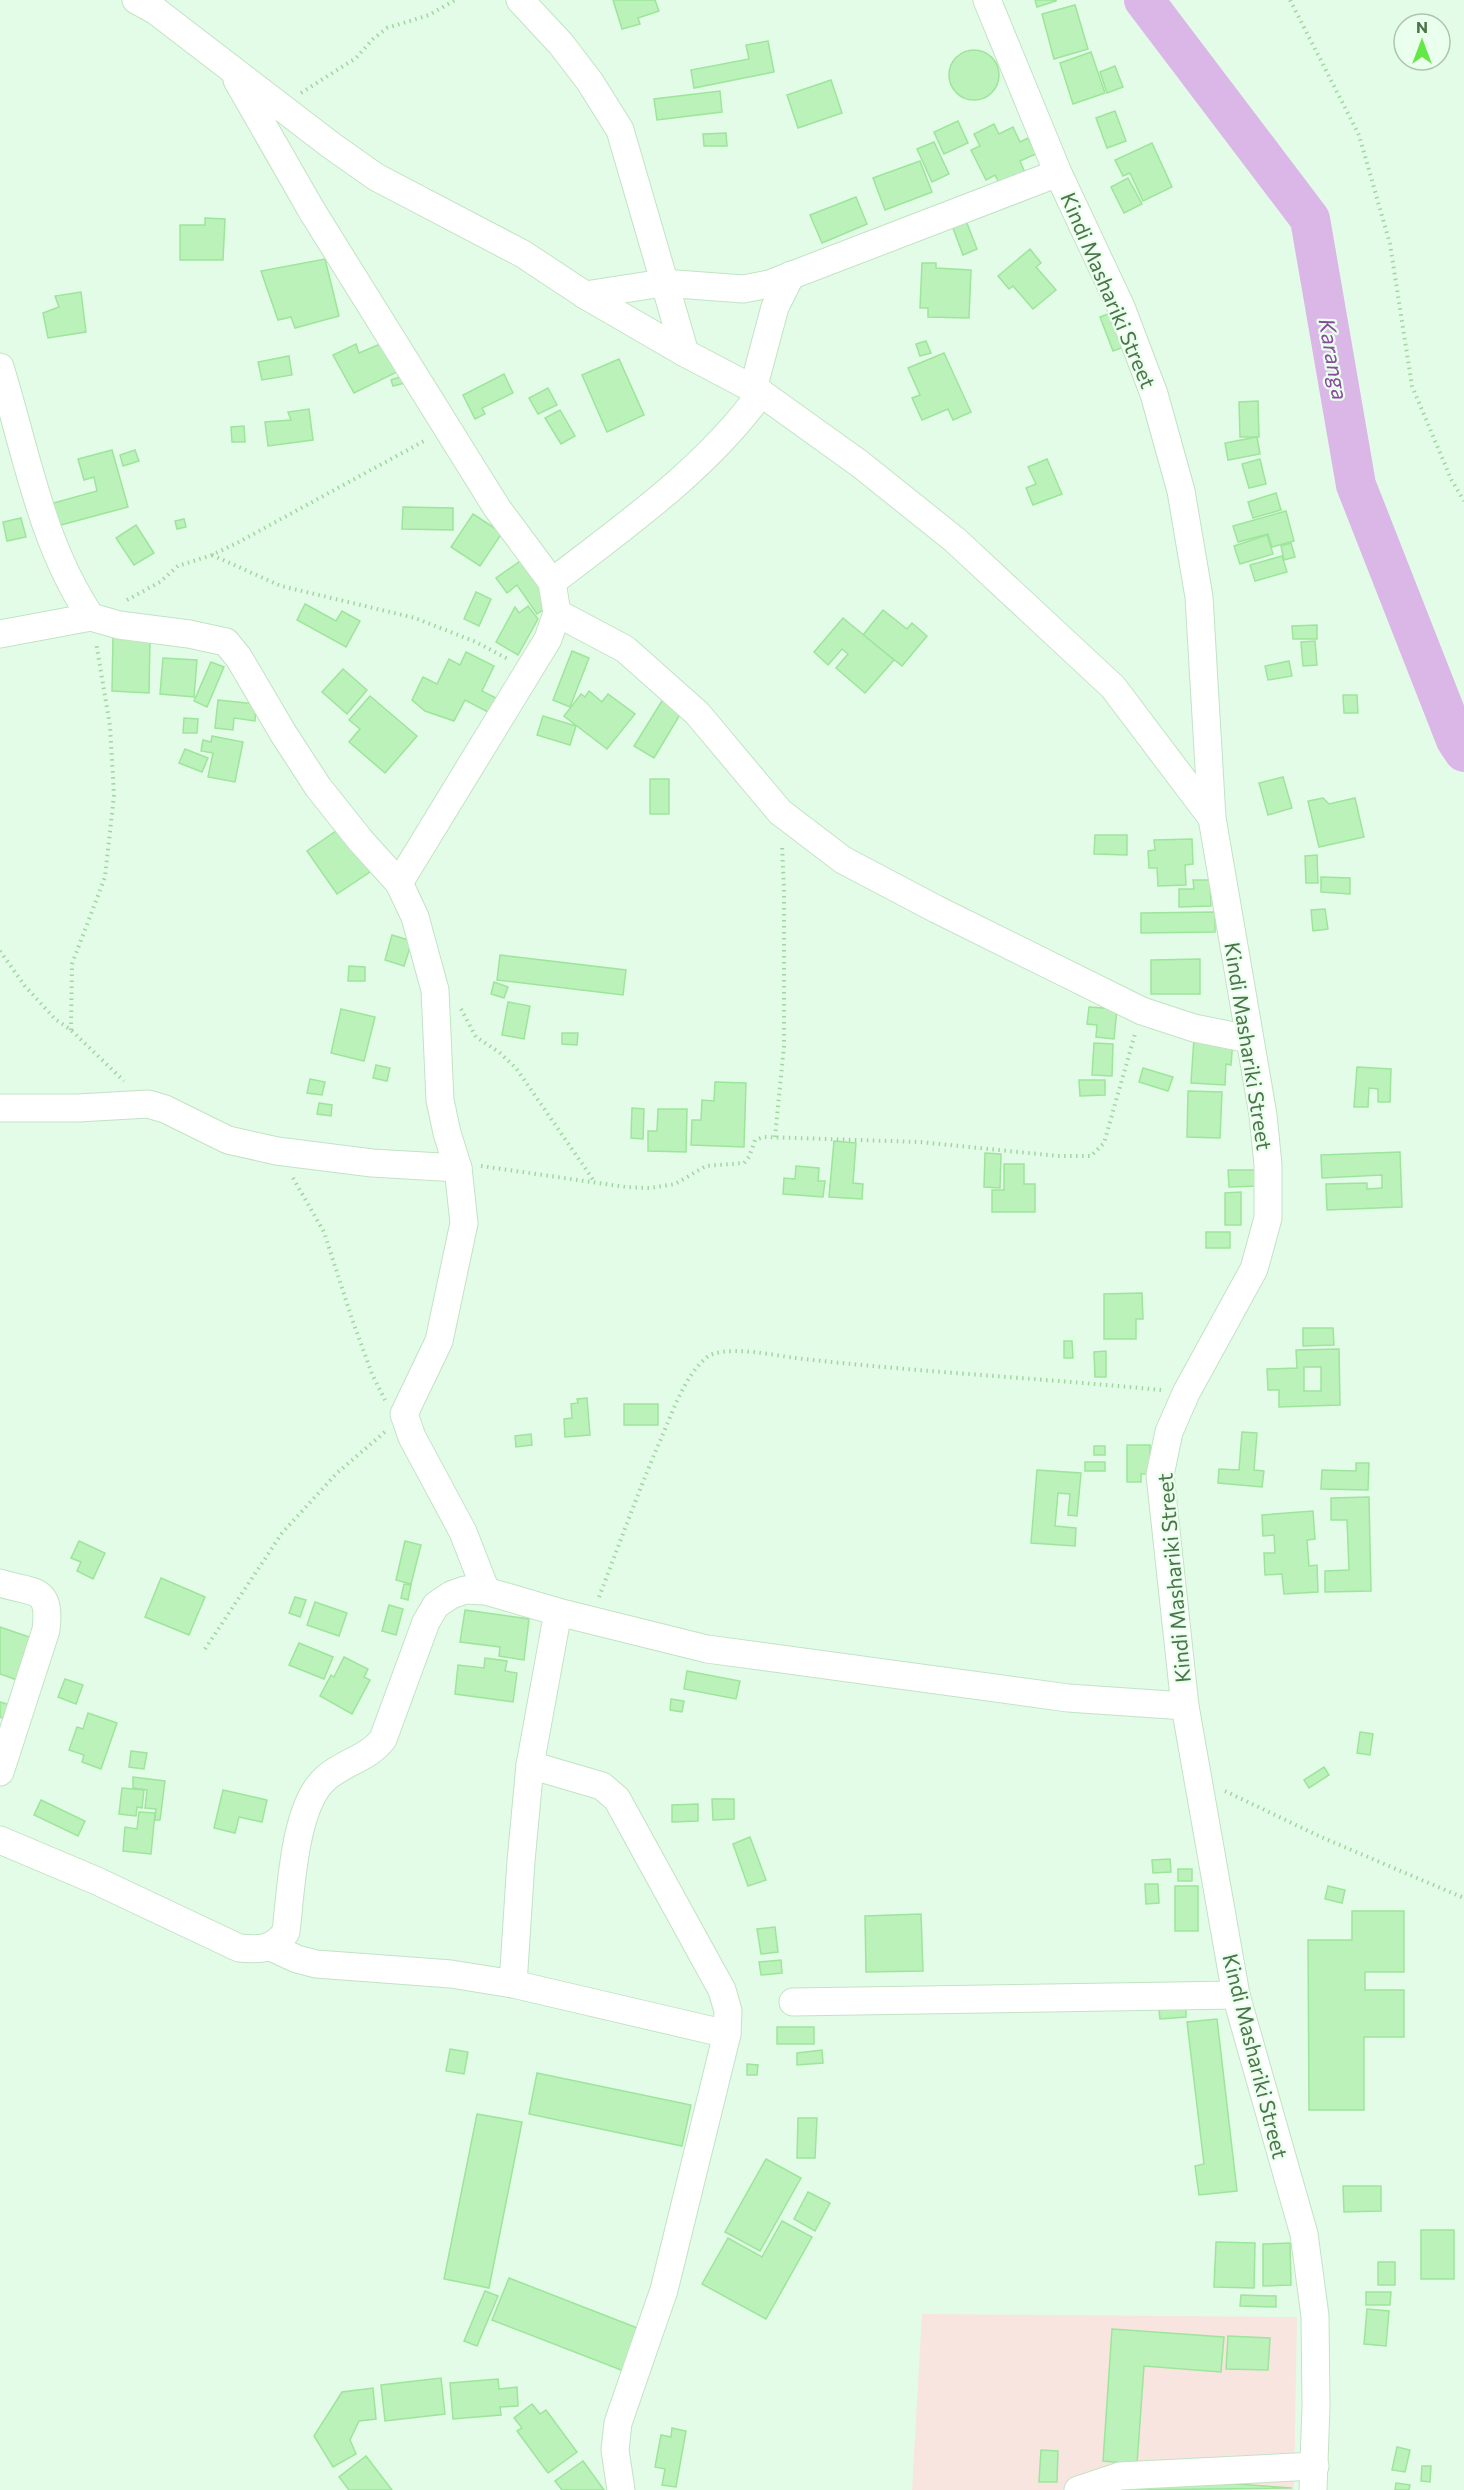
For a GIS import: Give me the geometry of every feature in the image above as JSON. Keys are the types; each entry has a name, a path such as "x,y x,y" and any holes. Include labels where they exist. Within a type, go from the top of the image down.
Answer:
{"street":[{"path":"136,0 156,11 279,107 376,177 523,254 585,295 685,353 757,391 860,464 956,540 1113,687 1212,818"},
{"path":"520,0 561,44 590,82 620,130 685,353"},
{"name":"Kindi Mashariki Street","path":"987,0 1059,173 1125,318 1154,394 1181,490 1199,597 1212,818 1263,1115 1268,1165 1268,1218 1254,1269 1186,1393 1169,1432 1160,1475 1185,1706 1236,1995 1304,2234 1315,2316 1314,2478"},
{"path":"231,70 312,211 497,508 552,582 557,613 548,639 399,883"},
{"path":"585,295 663,283 743,288 769,284 1059,173"},
{"path":"552,582 652,505 718,445 757,391 775,307 791,275"},
{"path":"0,367 44,519 61,562 89,613"},
{"path":"0,634 89,613 119,625 189,634 226,642 239,658 318,787 361,841 399,883 415,917 435,990 440,1100 456,1164 464,1223 439,1341 400,1418 463,1532 486,1591"},
{"path":"557,613 625,649 697,713 780,812 843,860 936,909 1142,1011 1194,1028 1249,1039"},
{"path":"0,1108 78,1108 148,1104 165,1108 228,1140 277,1151 372,1163 456,1164"},
{"path":"0,1583 36,1592 43,1598 48,1614 46,1630 0,1772"},
{"path":"0,1840 97,1881 239,1948 258,1950 271,1947 286,1932 299,1835 306,1807 314,1791 327,1777 376,1749 383,1739 426,1622 436,1605 451,1595 465,1590 486,1591 558,1612 707,1649 1068,1698 1185,1706"},
{"path":"513,1984 530,1765 558,1612"},
{"path":"530,1765 602,1786 617,1799 722,1990 728,2011 727,2034 664,2290 618,2423 615,2450 621,2490"},
{"path":"271,1947 297,1959 316,1964 451,1974 513,1984 727,2034"},
{"path":"793,2002 1236,1995"},
{"path":"1078,2490 1120,2476 1314,2478"}],"path":[{"path":"279,107 356,58 373,39 387,28 429,15 455,0"},
{"path":"1290,0 1359,135 1390,244 1412,386 1451,479 1464,501"},
{"path":"71,1029 72,964 105,877 114,795 106,696 89,613 138,596 160,582 178,566 212,555 448,429"},
{"path":"212,555 281,586 415,618 476,642 530,671"},
{"path":"775,1137 784,1046 784,889 780,812"},
{"path":"0,951 25,986 55,1019 71,1029 148,1104"},
{"path":"435,990 464,1012 476,1037 499,1052 516,1068 594,1182"},
{"path":"456,1164 626,1187 664,1187 675,1184 706,1166 744,1163 749,1157 755,1140 775,1137 920,1142 1058,1156 1090,1156 1104,1143 1107,1135 1142,1011"},
{"path":"205,1649 282,1533 337,1473 400,1418 372,1374 324,1232 277,1151"},
{"path":"590,1620 641,1485 683,1390 700,1364 708,1356 718,1352 754,1353 874,1367 1017,1376 1186,1393"},
{"path":"1198,1777 1321,1837 1464,1898"}],"shaded area":[{"path":"922,2314 1297,2317 1294,2490 912,2490"}],"building":[{"path":"613,0 655,0 659,11 638,18 640,24 622,29"},
{"path":"1035,0 1056,0 1056,1 1037,7"},
{"path":"1075,5 1088,49 1054,59 1042,14"},
{"path":"768,41 774,72 694,88 691,70 749,59 746,45"},
{"path":"979,50 992,57 998,65 998,85 992,93 984,99 969,100 956,93 950,85 949,70 956,57 964,51"},
{"path":"1091,52 1105,93 1073,104 1060,63"},
{"path":"1115,66 1123,87 1107,93 1100,72"},
{"path":"831,80 842,113 798,128 787,95"},
{"path":"720,91 722,112 657,120 654,99"},
{"path":"1115,111 1126,141 1107,148 1096,118"},
{"path":"958,121 968,143 944,154 934,132"},
{"path":"994,124 999,134 1013,127 1020,142 1028,138 1036,154 1020,161 1026,175 1001,187 995,175 986,180 971,150 980,146 974,134"},
{"path":"726,133 727,146 704,146 703,134"},
{"path":"934,142 949,174 932,182 917,149"},
{"path":"1152,143 1172,187 1143,201 1130,173 1123,176 1115,160"},
{"path":"920,161 932,192 885,210 873,178"},
{"path":"1128,178 1142,204 1124,213 1111,187"},
{"path":"856,197 867,224 822,243 810,215"},
{"path":"205,218 225,219 223,260 180,260 180,225 205,225"},
{"path":"965,218 977,249 963,255 951,223"},
{"path":"1030,249 1041,263 1036,267 1056,290 1033,309 1013,286 1009,289 998,276"},
{"path":"325,259 339,316 295,328 291,317 278,320 261,271"},
{"path":"922,263 936,263 936,268 971,270 969,318 928,317 928,308 920,308"},
{"path":"81,292 86,332 48,338 43,313 59,307 55,296"},
{"path":"1116,311 1129,345 1113,351 1100,317"},
{"path":"926,341 931,353 920,356 916,344"},
{"path":"385,342 399,371 354,393 333,355 356,344 359,353"},
{"path":"944,353 971,412 953,420 948,409 922,420 912,398 920,395 908,368"},
{"path":"289,356 292,375 262,380 258,362"},
{"path":"619,359 644,415 607,432 582,375"},
{"path":"504,374 513,393 482,408 485,414 475,419 463,395"},
{"path":"402,376 405,383 393,386 391,380"},
{"path":"548,388 557,405 538,414 529,398"},
{"path":"1258,401 1259,437 1240,437 1239,402"},
{"path":"309,409 313,440 268,446 265,422 291,420 288,412"},
{"path":"560,410 575,436 561,444 545,418"},
{"path":"244,426 245,442 232,442 231,427"},
{"path":"1257,437 1260,454 1228,460 1225,443"},
{"path":"112,450 128,507 57,526 50,504 97,491 94,477 84,480 78,459"},
{"path":"135,450 139,461 123,466 120,455"},
{"path":"1047,459 1062,494 1033,505 1026,488 1036,484 1028,467"},
{"path":"1260,459 1266,484 1249,488 1242,464"},
{"path":"1276,493 1281,510 1253,518 1248,502"},
{"path":"403,507 453,508 453,530 402,529"},
{"path":"1286,511 1294,541 1272,547 1268,534 1238,542 1233,526"},
{"path":"473,514 502,533 480,566 451,547"},
{"path":"21,518 26,537 7,541 3,522"},
{"path":"184,519 186,527 177,529 175,521"},
{"path":"136,525 154,553 134,565 116,538"},
{"path":"1267,535 1273,554 1240,564 1234,546"},
{"path":"1291,543 1295,557 1284,560 1281,546"},
{"path":"1282,556 1287,572 1255,581 1250,565"},
{"path":"523,559 554,602 537,614 517,585 507,593 496,578"},
{"path":"476,592 491,599 479,626 464,619"},
{"path":"305,604 336,621 342,611 360,621 346,647 297,620"},
{"path":"528,606 538,619 518,655 496,642 515,607 519,613"},
{"path":"883,610 907,629 912,623 927,636 902,666 863,635"},
{"path":"843,618 894,660 865,693 836,668 848,654 842,649 828,665 814,652"},
{"path":"1317,625 1317,639 1293,639 1292,626"},
{"path":"113,636 150,637 149,693 112,691"},
{"path":"1315,641 1317,665 1303,666 1301,642"},
{"path":"572,651 589,658 570,707 553,700"},
{"path":"466,652 494,666 482,691 496,698 488,712 465,700 454,721 425,711 412,700 423,677 437,684 449,659 460,665"},
{"path":"163,658 197,660 194,697 160,694"},
{"path":"1289,661 1292,676 1268,680 1265,666"},
{"path":"211,662 224,667 207,707 194,701"},
{"path":"343,669 367,690 347,714 322,692"},
{"path":"589,691 602,702 608,694 635,714 607,749 564,716 581,694 585,697"},
{"path":"1343,695 1357,695 1358,713 1344,713"},
{"path":"370,696 417,736 385,773 349,742 360,729 349,720"},
{"path":"665,696 684,708 654,758 634,746"},
{"path":"218,700 256,704 255,721 234,718 233,730 215,728"},
{"path":"543,716 576,726 570,745 537,735"},
{"path":"184,718 198,719 197,733 183,733"},
{"path":"212,736 243,742 235,782 208,777 213,753 201,751 203,740 211,742"},
{"path":"185,749 208,758 202,772 179,763"},
{"path":"1283,777 1292,808 1268,815 1259,783"},
{"path":"650,779 669,779 669,814 650,814"},
{"path":"1323,798 1329,804 1355,798 1364,837 1319,847 1308,801"},
{"path":"339,829 370,872 337,894 307,851"},
{"path":"1095,835 1127,835 1127,855 1094,854"},
{"path":"1192,839 1193,864 1185,865 1186,885 1158,886 1157,868 1149,868 1148,851 1155,850 1154,840"},
{"path":"1317,855 1318,883 1306,883 1305,856"},
{"path":"1321,877 1350,878 1350,894 1321,892"},
{"path":"1193,880 1210,880 1211,906 1179,907 1179,889 1194,889"},
{"path":"1325,909 1328,929 1313,931 1311,910"},
{"path":"1215,912 1215,932 1141,933 1141,913"},
{"path":"392,935 412,941 404,966 385,960"},
{"path":"500,955 626,970 623,995 497,980"},
{"path":"1200,959 1200,994 1151,994 1151,960"},
{"path":"349,966 365,967 365,981 348,981"},
{"path":"494,982 508,987 504,998 491,994"},
{"path":"508,1002 530,1006 524,1039 502,1035"},
{"path":"1089,1007 1117,1009 1114,1039 1096,1037 1097,1025 1087,1024"},
{"path":"341,1009 375,1017 364,1061 331,1053"},
{"path":"562,1033 578,1033 577,1045 562,1044"},
{"path":"1194,1038 1233,1040 1231,1065 1226,1064 1225,1085 1191,1083"},
{"path":"1094,1043 1113,1044 1112,1076 1092,1075"},
{"path":"376,1065 390,1068 387,1081 373,1078"},
{"path":"1357,1067 1391,1069 1390,1102 1378,1102 1378,1089 1369,1088 1368,1107 1354,1107"},
{"path":"1143,1068 1173,1077 1168,1091 1139,1082"},
{"path":"310,1079 325,1082 322,1095 307,1093"},
{"path":"1079,1080 1105,1080 1105,1095 1080,1096"},
{"path":"715,1082 746,1083 744,1147 691,1145 692,1120 701,1120 702,1100 714,1101"},
{"path":"1188,1091 1222,1092 1220,1138 1187,1137"},
{"path":"319,1103 332,1105 331,1116 317,1114"},
{"path":"632,1108 644,1109 643,1139 631,1138"},
{"path":"658,1109 687,1109 686,1152 648,1151 648,1131 657,1131"},
{"path":"834,1141 856,1143 853,1183 863,1184 862,1199 829,1197"},
{"path":"1400,1152 1402,1207 1327,1210 1326,1184 1367,1183 1367,1189 1382,1188 1382,1175 1322,1178 1321,1155"},
{"path":"985,1153 1001,1154 1000,1188 984,1187"},
{"path":"1004,1164 1024,1164 1024,1184 1035,1184 1035,1212 992,1212 992,1190 1004,1190"},
{"path":"796,1166 819,1168 818,1181 825,1181 823,1197 783,1194 784,1178 795,1179"},
{"path":"1228,1170 1259,1170 1259,1186 1229,1187"},
{"path":"1241,1192 1241,1225 1225,1225 1225,1193"},
{"path":"1206,1232 1230,1232 1230,1248 1206,1248"},
{"path":"1142,1293 1143,1319 1136,1319 1136,1339 1104,1339 1104,1294"},
{"path":"1303,1328 1333,1328 1334,1345 1303,1346"},
{"path":"1064,1341 1072,1341 1073,1358 1064,1358"},
{"path":"1339,1349 1340,1405 1279,1407 1279,1390 1268,1390 1267,1369 1297,1368 1296,1350","holes":["1304,1367 1321,1367 1321,1391 1304,1391"]},
{"path":"1106,1351 1106,1377 1095,1377 1094,1352"},
{"path":"587,1398 590,1435 565,1437 564,1419 572,1418 571,1404 578,1403 577,1399"},
{"path":"624,1404 658,1404 658,1425 624,1425"},
{"path":"1242,1432 1257,1433 1254,1470 1264,1471 1262,1487 1218,1483 1219,1469 1239,1470"},
{"path":"531,1434 532,1445 516,1447 515,1436"},
{"path":"1127,1445 1150,1445 1151,1474 1141,1474 1141,1482 1127,1482"},
{"path":"1094,1446 1105,1446 1105,1455 1094,1455"},
{"path":"1085,1462 1105,1462 1105,1471 1085,1471"},
{"path":"1356,1463 1369,1463 1368,1490 1321,1489 1322,1470 1356,1471"},
{"path":"1037,1470 1081,1473 1077,1516 1068,1515 1070,1494 1058,1493 1055,1526 1076,1528 1075,1546 1031,1543"},
{"path":"1369,1497 1371,1591 1325,1592 1325,1571 1349,1570 1347,1520 1331,1520 1331,1498"},
{"path":"1313,1511 1315,1539 1307,1540 1309,1566 1317,1565 1318,1592 1284,1594 1282,1574 1265,1575 1264,1553 1275,1553 1274,1535 1263,1536 1262,1515"},
{"path":"79,1541 105,1553 93,1579 77,1571 81,1562 71,1558"},
{"path":"405,1541 421,1545 411,1584 396,1580"},
{"path":"161,1578 205,1597 189,1635 145,1617"},
{"path":"404,1584 411,1585 408,1600 401,1598"},
{"path":"295,1597 306,1600 300,1617 289,1613"},
{"path":"315,1602 347,1613 339,1636 307,1625"},
{"path":"389,1605 403,1609 396,1635 382,1631"},
{"path":"465,1610 529,1619 524,1660 499,1656 500,1647 460,1642"},
{"path":"0,1627 32,1638 17,1680 0,1674"},
{"path":"299,1643 333,1657 324,1679 289,1665"},
{"path":"344,1657 368,1669 364,1677 370,1680 352,1714 320,1696 331,1675 334,1677"},
{"path":"485,1658 507,1661 505,1671 517,1673 513,1702 455,1694 458,1665 484,1668"},
{"path":"687,1671 740,1681 736,1699 684,1689"},
{"path":"65,1679 83,1685 76,1704 58,1697"},
{"path":"671,1699 684,1701 682,1712 670,1710"},
{"path":"0,1702 10,1705 5,1719 0,1717"},
{"path":"88,1713 117,1723 101,1769 82,1762 84,1755 69,1750 77,1727 83,1729"},
{"path":"1360,1732 1373,1734 1370,1755 1357,1753"},
{"path":"131,1751 147,1753 144,1769 129,1767"},
{"path":"1324,1767 1329,1775 1309,1788 1304,1780"},
{"path":"133,1777 165,1781 160,1820 155,1820 156,1809 145,1808 147,1790 133,1788"},
{"path":"122,1788 144,1790 142,1808 137,1807 136,1816 119,1814"},
{"path":"223,1790 267,1800 262,1822 239,1817 235,1833 214,1828"},
{"path":"712,1799 734,1799 734,1819 713,1820"},
{"path":"41,1800 85,1821 78,1836 34,1815"},
{"path":"698,1804 698,1821 672,1822 672,1805"},
{"path":"139,1812 155,1813 151,1854 123,1851 125,1827 137,1829"},
{"path":"750,1837 766,1880 748,1886 733,1844"},
{"path":"1170,1859 1171,1872 1153,1873 1152,1860"},
{"path":"1178,1869 1192,1869 1192,1881 1178,1881"},
{"path":"1145,1884 1158,1884 1159,1903 1146,1904"},
{"path":"1175,1886 1198,1886 1198,1931 1175,1931"},
{"path":"1328,1886 1345,1890 1342,1903 1325,1899"},
{"path":"1352,1911 1404,1911 1404,1972 1365,1972 1365,1990 1404,1990 1404,2037 1364,2037 1364,2110 1309,2110 1308,1940 1352,1940"},
{"path":"921,1914 923,1971 866,1972 865,1916"},
{"path":"775,1927 778,1952 761,1954 757,1929"},
{"path":"781,1960 782,1973 761,1975 759,1962"},
{"path":"1186,2008 1186,2017 1160,2019 1159,2010"},
{"path":"1217,2019 1237,2191 1199,2195 1195,2166 1204,2164 1187,2022"},
{"path":"777,2027 814,2027 814,2044 777,2044"},
{"path":"450,2049 468,2052 464,2074 446,2071"},
{"path":"822,2050 823,2063 797,2065 797,2053"},
{"path":"747,2064 758,2065 757,2075 747,2075"},
{"path":"537,2073 691,2105 682,2146 529,2114"},
{"path":"477,2114 522,2122 489,2288 444,2279"},
{"path":"798,2118 817,2118 815,2158 797,2158"},
{"path":"766,2159 801,2178 760,2251 725,2232"},
{"path":"1343,2186 1381,2186 1381,2211 1344,2212"},
{"path":"808,2192 830,2203 815,2231 794,2219"},
{"path":"782,2221 812,2237 766,2319 702,2284 728,2238 762,2257"},
{"path":"1421,2230 1454,2230 1454,2279 1421,2279"},
{"path":"1216,2242 1255,2243 1254,2288 1214,2287"},
{"path":"1290,2243 1291,2285 1263,2286 1263,2244"},
{"path":"1378,2262 1395,2262 1395,2285 1378,2285"},
{"path":"509,2278 645,2331 629,2373 492,2320"},
{"path":"485,2291 498,2296 477,2346 464,2341"},
{"path":"1366,2292 1391,2292 1390,2305 1366,2305"},
{"path":"1241,2295 1276,2296 1276,2307 1240,2306"},
{"path":"1367,2309 1389,2311 1386,2346 1364,2344"},
{"path":"1112,2329 1224,2337 1221,2372 1144,2366 1137,2464 1103,2461"},
{"path":"1228,2336 1270,2338 1268,2370 1226,2369"},
{"path":"441,2378 445,2414 385,2421 381,2385"},
{"path":"498,2379 499,2389 517,2387 518,2406 500,2407 501,2415 453,2419 450,2383"},
{"path":"373,2388 376,2419 359,2421 350,2440 356,2454 333,2467 314,2436 342,2392"},
{"path":"532,2404 540,2414 546,2410 577,2452 548,2473 517,2431 522,2428 514,2418"},
{"path":"672,2428 686,2431 676,2487 662,2485 665,2469 655,2467 661,2435 671,2437"},
{"path":"1397,2447 1410,2450 1405,2472 1392,2470"},
{"path":"1041,2450 1058,2451 1057,2482 1039,2482"},
{"path":"366,2456 392,2490 349,2490 339,2477"},
{"path":"583,2461 604,2490 562,2490 555,2481"},
{"path":"1422,2466 1431,2466 1430,2482 1421,2481"},
{"path":"1133,2477 1292,2488 1132,2490"},
{"path":"1396,2483 1410,2485 1409,2490 1395,2490"}],"waterway":[{"name":"Karanga","path":"1144,0 1310,219 1356,485 1456,740 1464,752"}]}
